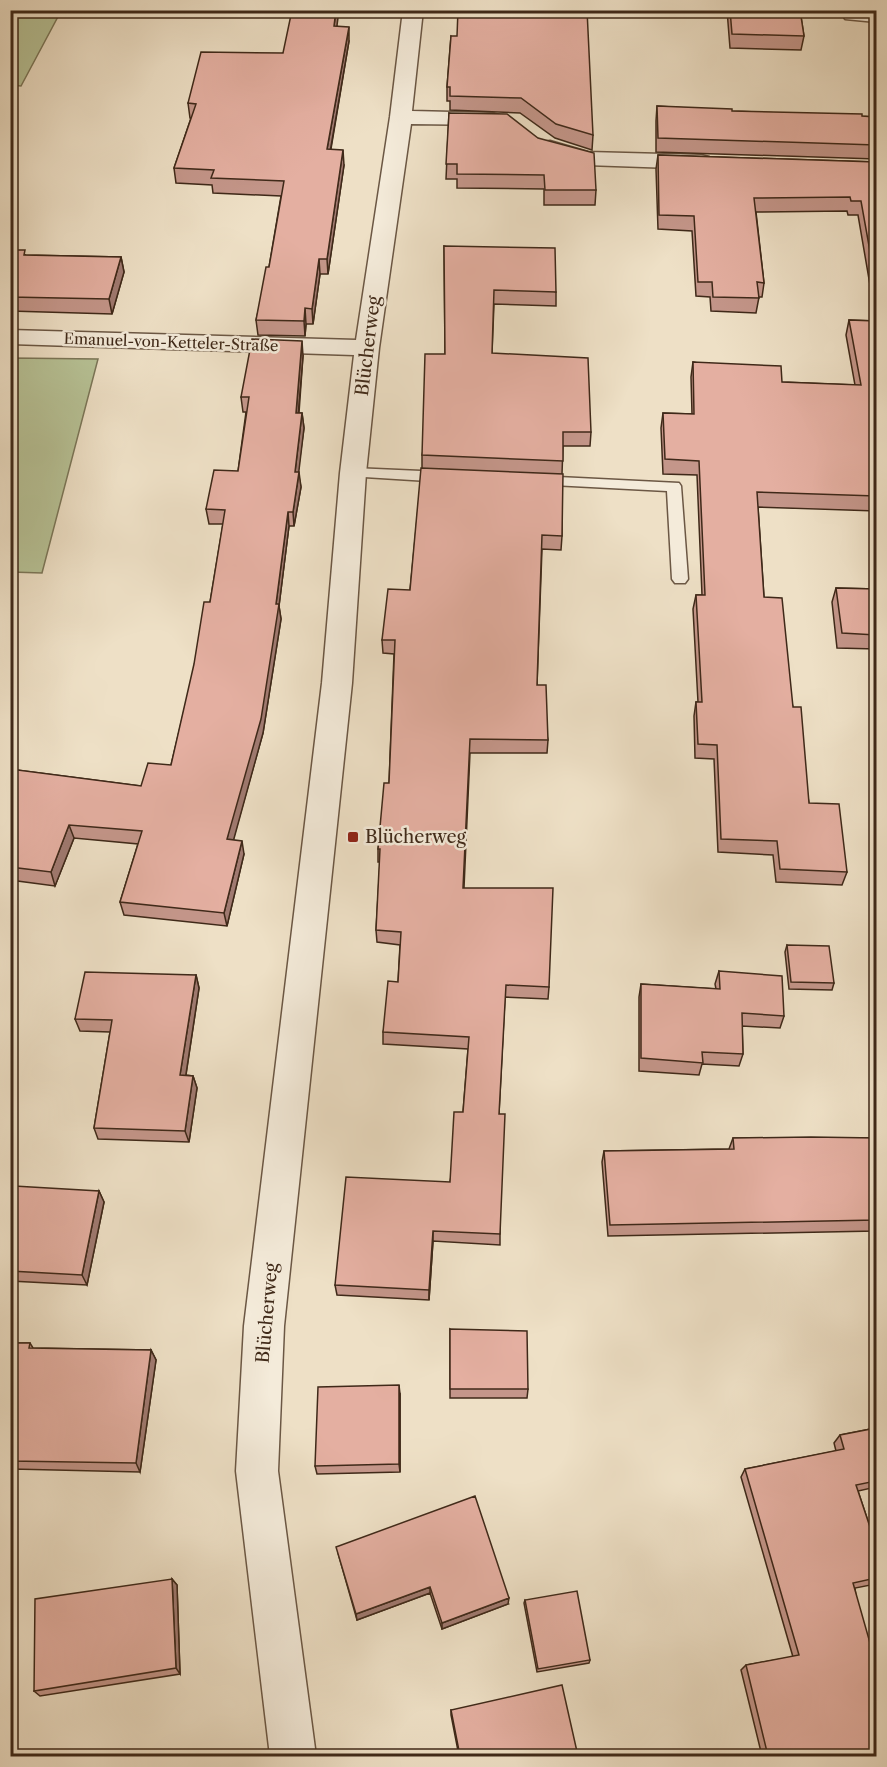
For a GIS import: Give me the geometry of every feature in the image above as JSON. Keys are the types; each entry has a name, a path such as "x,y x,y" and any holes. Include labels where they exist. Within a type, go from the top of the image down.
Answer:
{"street":[{"name":"Blücherweg","path":"293,1756 257,1460 264,1326 337,683 353,473 367,348 401,117 413,10"},
{"path":"851,10 852,15 876,16"},
{"path":"401,117 521,126 546,145 586,158 725,163"},
{"name":"Emanuel-von-Ketteler-Straße","path":"10,337 367,348"}],"lane":[{"path":"353,473 460,478"},
{"path":"519,480 674,486 680,579"}],"green space":[{"path":"10,11 61,11 21,86 11,85"},
{"path":"11,358 98,359 42,573 11,572"}],"building":[{"path":"292,10 336,10 334,26 349,27 327,149 343,150 327,259 319,259 312,309 305,308 304,321 256,320 266,267 269,267 284,181 211,178 214,170 174,168 196,104 188,103 201,52 283,53"},
{"path":"458,10 587,10 593,135 556,124 521,98 450,96 450,87 447,87 451,36 457,36"},
{"path":"730,10 800,10 804,36 732,34"},
{"path":"657,106 732,109 732,111 862,114 862,116 876,117 876,145 658,138"},
{"path":"449,113 507,114 538,138 594,153 596,190 545,190 544,175 457,174 457,164 446,164"},
{"path":"658,155 876,162 876,285 861,201 851,201 850,197 754,198 764,283 757,282 759,298 713,297 712,282 698,282 694,216 659,215"},
{"path":"444,246 555,248 556,292 494,290 492,353 588,358 591,432 563,432 563,461 422,455 425,354 445,354"},
{"path":"10,250 25,250 24,255 121,257 109,299 10,297"},
{"path":"849,320 876,321 876,496 757,492 764,597 782,598 793,707 801,707 809,803 839,804 847,872 780,869 777,841 721,839 717,745 698,744 696,702 702,702 696,595 705,595 699,461 665,459 663,413 694,414 693,362 781,366 782,382 861,385"},
{"path":"252,339 302,341 296,413 302,413 295,472 299,472 293,512 288,512 276,604 279,604 261,719 227,839 242,841 224,913 120,902 142,831 69,825 51,872 10,867 10,769 141,786 148,763 171,765 194,664 204,602 210,602 225,510 206,509 214,470 238,471 249,397 241,397"},
{"path":"421,468 563,474 562,536 542,535 537,685 546,685 548,740 470,739 463,888 553,888 549,987 506,985 499,1114 505,1114 500,1234 433,1231 429,1290 335,1285 346,1177 450,1182 454,1112 463,1112 469,1037 383,1032 388,981 398,982 401,932 376,930 380,849 378,849 384,783 389,783 395,640 382,640 388,589 410,590"},
{"path":"836,588 876,589 876,635 842,633"},
{"path":"787,945 829,946 834,983 791,982"},
{"path":"719,971 782,976 784,1016 742,1013 743,1054 702,1052 703,1063 641,1058 641,984 720,989"},
{"path":"85,972 196,975 180,1075 193,1076 185,1131 94,1128 112,1020 75,1019"},
{"path":"733,1138 876,1138 876,1220 610,1225 604,1151 734,1149"},
{"path":"14,1186 99,1191 82,1275 10,1271 10,1199"},
{"path":"450,1329 527,1331 528,1389 450,1389"},
{"path":"10,1343 30,1343 29,1348 151,1350 136,1463 10,1461"},
{"path":"399,1385 399,1464 315,1466 318,1387"},
{"path":"876,1428 876,1481 856,1485 876,1545 876,1578 853,1583 876,1664 876,1756 768,1756 746,1665 799,1655 745,1469 844,1449 840,1435"},
{"path":"475,1496 509,1598 442,1623 430,1587 356,1614 336,1547"},
{"path":"172,1579 176,1668 34,1691 35,1599"},
{"path":"577,1591 590,1660 538,1669 525,1600"},
{"path":"562,1685 578,1756 460,1756 451,1710"}],"place":[{"name":"Blücherweg","path":"353,837"}]}
